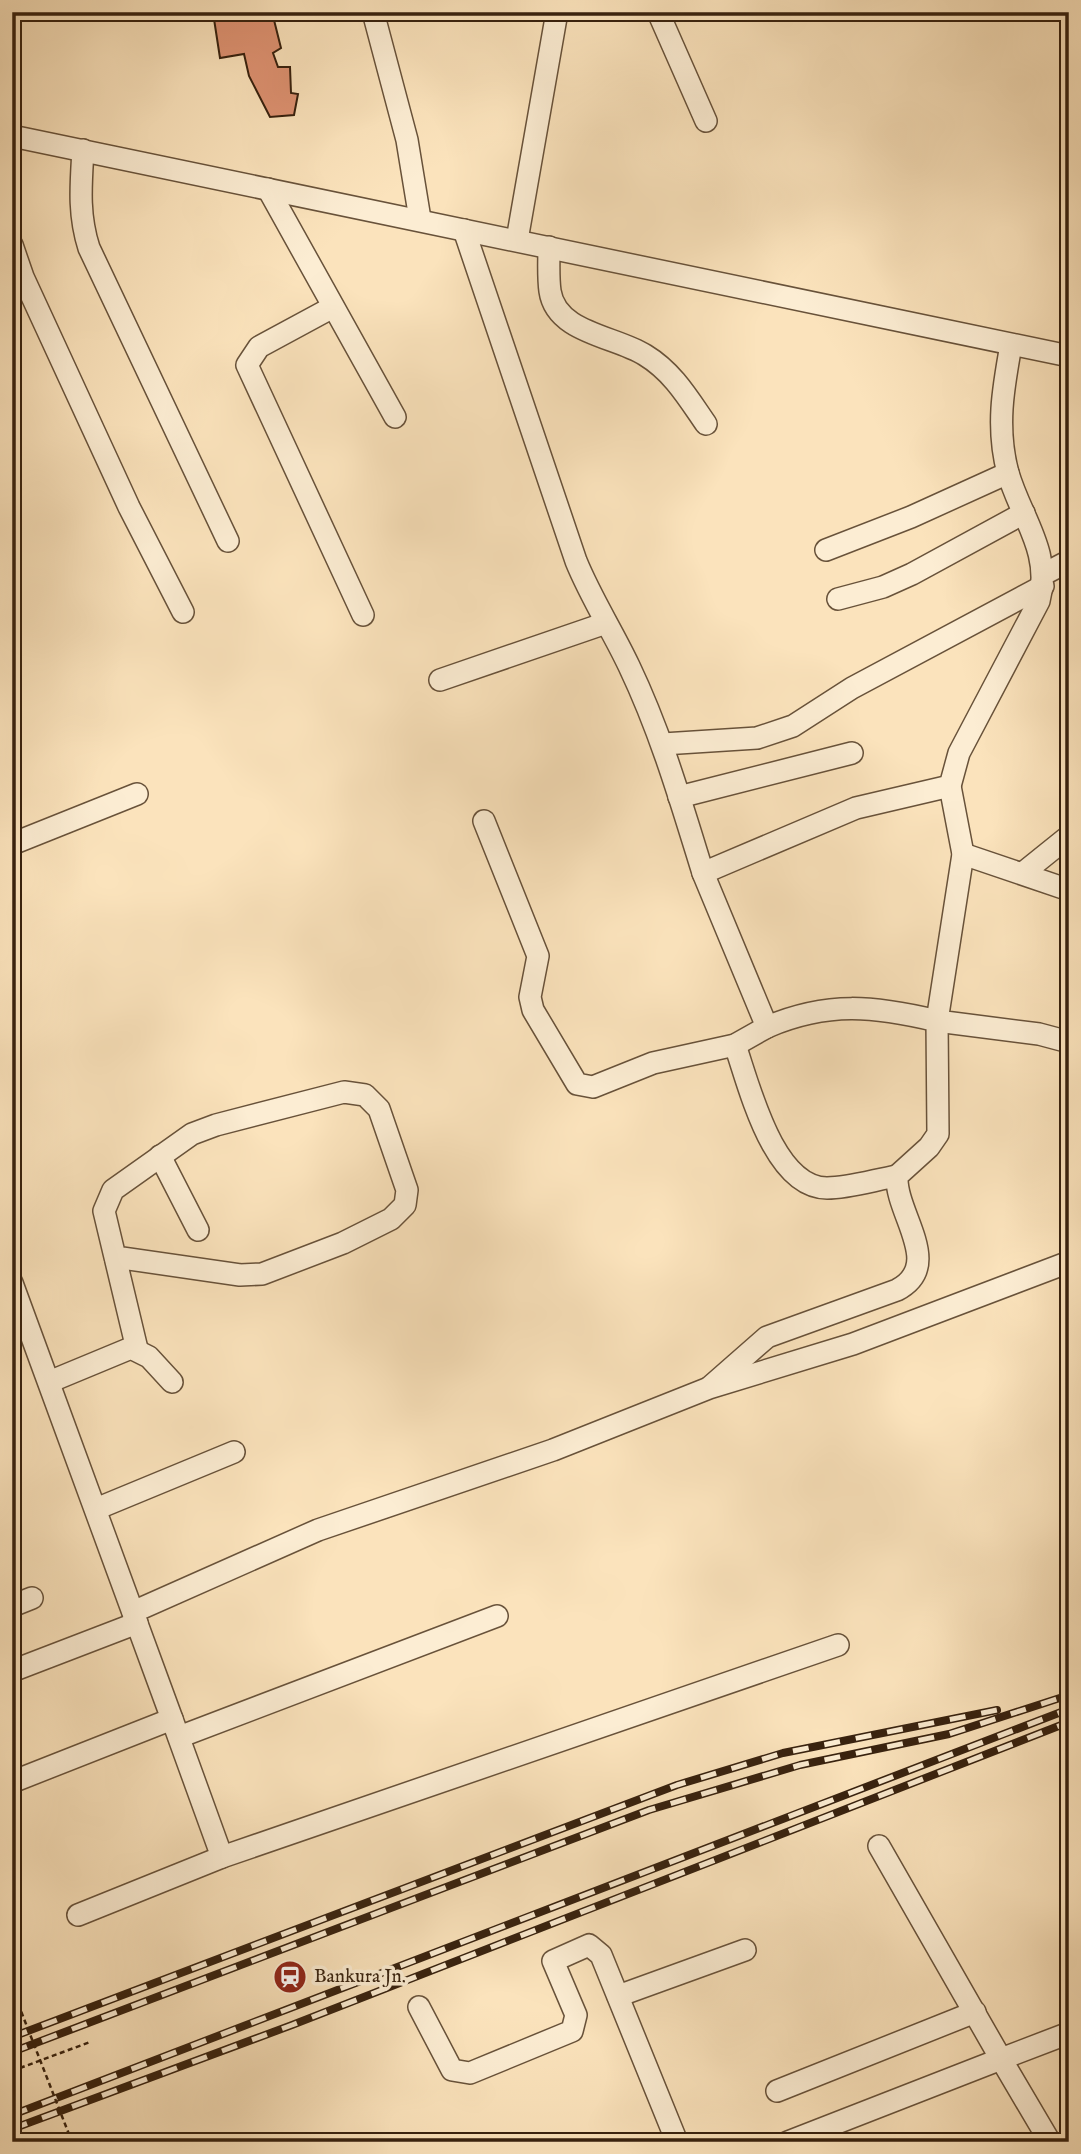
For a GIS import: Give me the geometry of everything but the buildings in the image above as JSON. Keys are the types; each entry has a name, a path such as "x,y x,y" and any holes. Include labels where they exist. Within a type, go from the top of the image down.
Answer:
{"street":[{"path":"373,12 407,141 420,219"},
{"path":"517,240 557,12"},
{"path":"658,12 706,121"},
{"path":"12,136 1069,356"},
{"path":"83,150 81,224 89,248 228,541"},
{"path":"268,189 395,417"},
{"path":"464,230 576,561 606,624 629,664 663,744 703,873 768,1027"},
{"path":"12,245 23,277 129,507 183,612"},
{"path":"549,247 550,292 561,314 576,325 635,349 659,364 674,377 706,424"},
{"path":"333,307 259,347 247,365 363,615"},
{"path":"735,1045 764,1126 791,1172 813,1186 827,1188 897,1176 929,1147 937,1134 937,1021 963,854 950,786 959,753 1039,601 1043,580 1042,555 1008,473 999,408 1010,345"},
{"path":"827,550 911,517 1008,473"},
{"path":"838,599 883,587 912,574 1024,513"},
{"path":"663,744 757,738 779,732 1043,580 1069,561"},
{"path":"440,680 606,624"},
{"path":"679,797 852,753"},
{"path":"703,873 856,808 950,786"},
{"path":"12,844 137,793"},
{"path":"484,821 538,956 530,997 533,1010 577,1084 593,1087 653,1063 735,1045 799,1014 855,1007 892,1010 937,1021 1040,1034 1069,1042"},
{"path":"1023,873 1069,835"},
{"path":"963,854 1069,890"},
{"path":"115,1257 240,1275 262,1274 343,1243 391,1219 399,1212 407,1190 379,1109 365,1095 355,1092 216,1125 192,1135 160,1156 107,1197 104,1211 136,1349"},
{"path":"160,1156 198,1230"},
{"path":"709,1388 742,1356 767,1337 897,1290 911,1282 919,1259 897,1176"},
{"path":"12,1671 135,1618 318,1530 553,1450 709,1388 853,1344 1069,1262"},
{"path":"15,1298 49,1382 222,1857"},
{"path":"49,1382 124,1350 136,1349 149,1357 172,1382"},
{"path":"96,1509 234,1452"},
{"path":"12,1782 497,1616"},
{"path":"78,1915 222,1857 838,1645"},
{"path":"879,1846 1050,2142"},
{"path":"419,2007 447,2064 452,2070 462,2074 572,2031 576,2015 554,1961 557,1957 589,1945 594,1947 601,1955 677,2142"},
{"path":"618,1996 745,1950"},
{"path":"777,2091 975,2012"},
{"path":"793,2141 1069,2033"}],"path":[{"path":"12,1988 72,2142"},
{"path":"12,2071 90,2042"}],"railway":[{"path":"12,2052 649,1810 800,1765 949,1734 1069,1695"},
{"path":"12,2115 1069,1709"},
{"path":"12,2037 677,1785 783,1753 997,1710"},
{"path":"12,2129 292,2025 1069,1722"}],"place":[{"name":"Bankura Jn.","path":"290,1977"}]}
